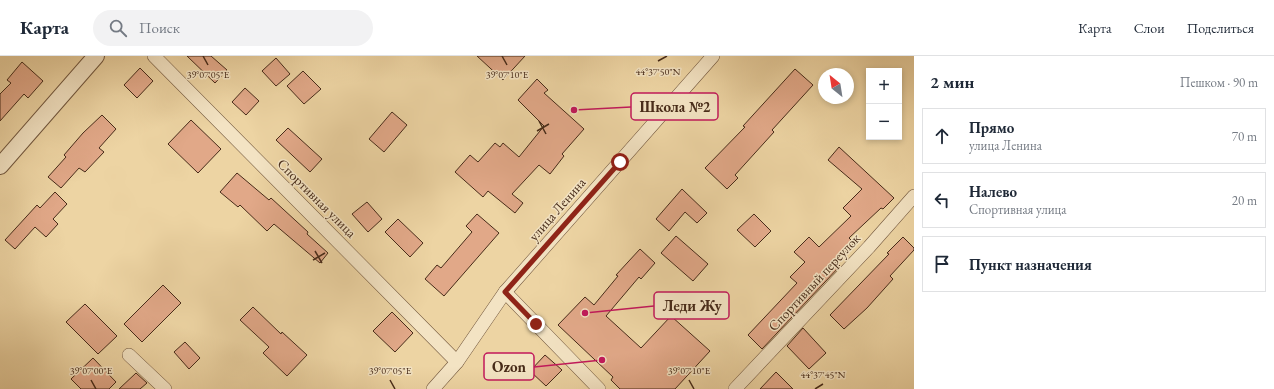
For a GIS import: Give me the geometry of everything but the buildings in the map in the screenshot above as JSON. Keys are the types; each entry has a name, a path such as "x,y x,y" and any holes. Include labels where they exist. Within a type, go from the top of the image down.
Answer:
{"street":[{"path":"0,166 96,56"},
{"name":"Спортивная улица","path":"154,56 457,362"},
{"name":"улица Ленина","path":"433,389 457,362 505,292 713,56"},
{"name":"Спортивный переулок","path":"735,389 869,247 914,196"},
{"path":"505,292 599,389"},
{"path":"129,355 165,389"}],"place":[{"name":"Школа №2","path":"574,110"},
{"name":"Леди Жу","path":"585,313"},
{"name":"Ozon","path":"602,360"}],"route":[{"path":"536,324 505,292 620,162"}]}
